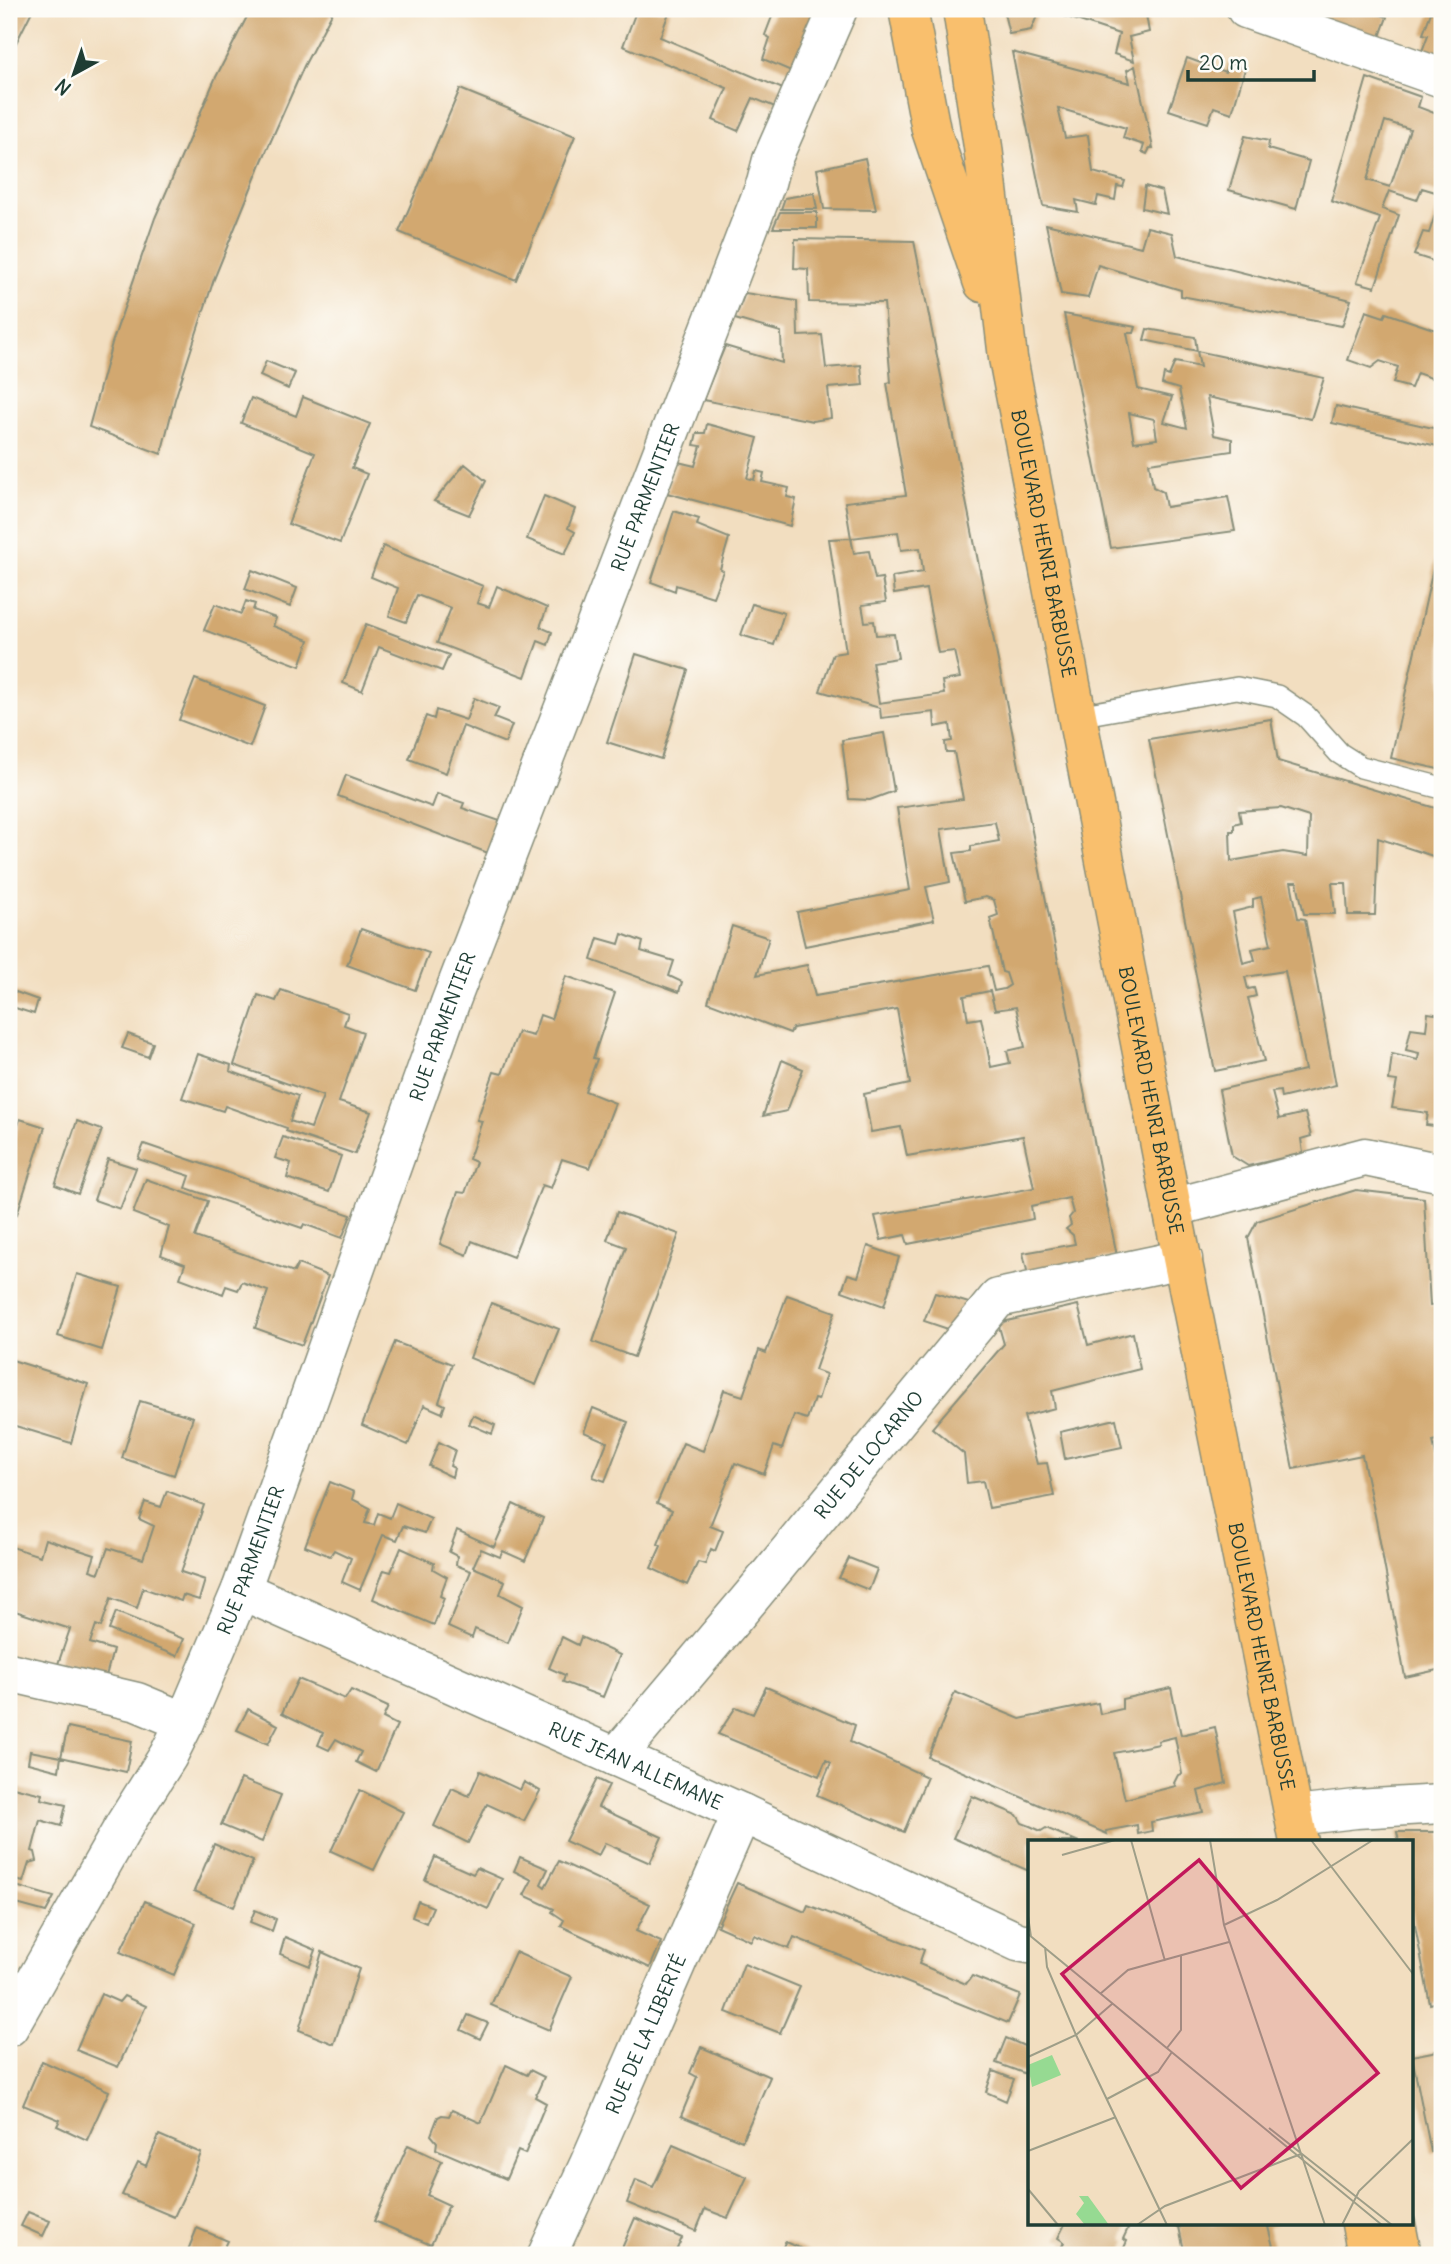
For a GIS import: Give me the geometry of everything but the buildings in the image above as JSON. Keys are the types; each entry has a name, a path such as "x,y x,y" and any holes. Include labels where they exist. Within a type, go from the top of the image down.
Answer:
{"main road":[{"name":"BOULEVARD HENRI BARBUSSE","path":"908,9 932,130 1008,358"},
{"name":"BOULEVARD HENRI BARBUSSE","path":"962,9 984,147 1008,358 1172,1208 1297,1829"},
{"path":"1361,2226 1367,2255"},
{"path":"1396,2226 1402,2255"}],"street":[{"name":"RUE PARMENTIER","path":"9,2027 125,1824 168,1756 241,1590 450,1003 746,235 772,160 838,9"},
{"path":"1247,9 1442,79"},
{"path":"1172,1208 1365,1157 1442,1173"},
{"name":"RUE DE LOCARNO","path":"616,1756 744,1606 998,1298 1183,1259"},
{"name":"RUE JEAN ALLEMANE","path":"241,1590 742,1813 1018,1942 1028,1944"},
{"path":"9,1672 137,1702 185,1722"},
{"path":"1297,1829 1356,1809 1442,1804"},
{"name":"RUE DE LA LIBERTÉ","path":"547,2255 742,1813"}],"lane":[{"path":"1077,716 1237,688 1278,696 1306,716 1339,753 1361,767 1442,788"}]}
